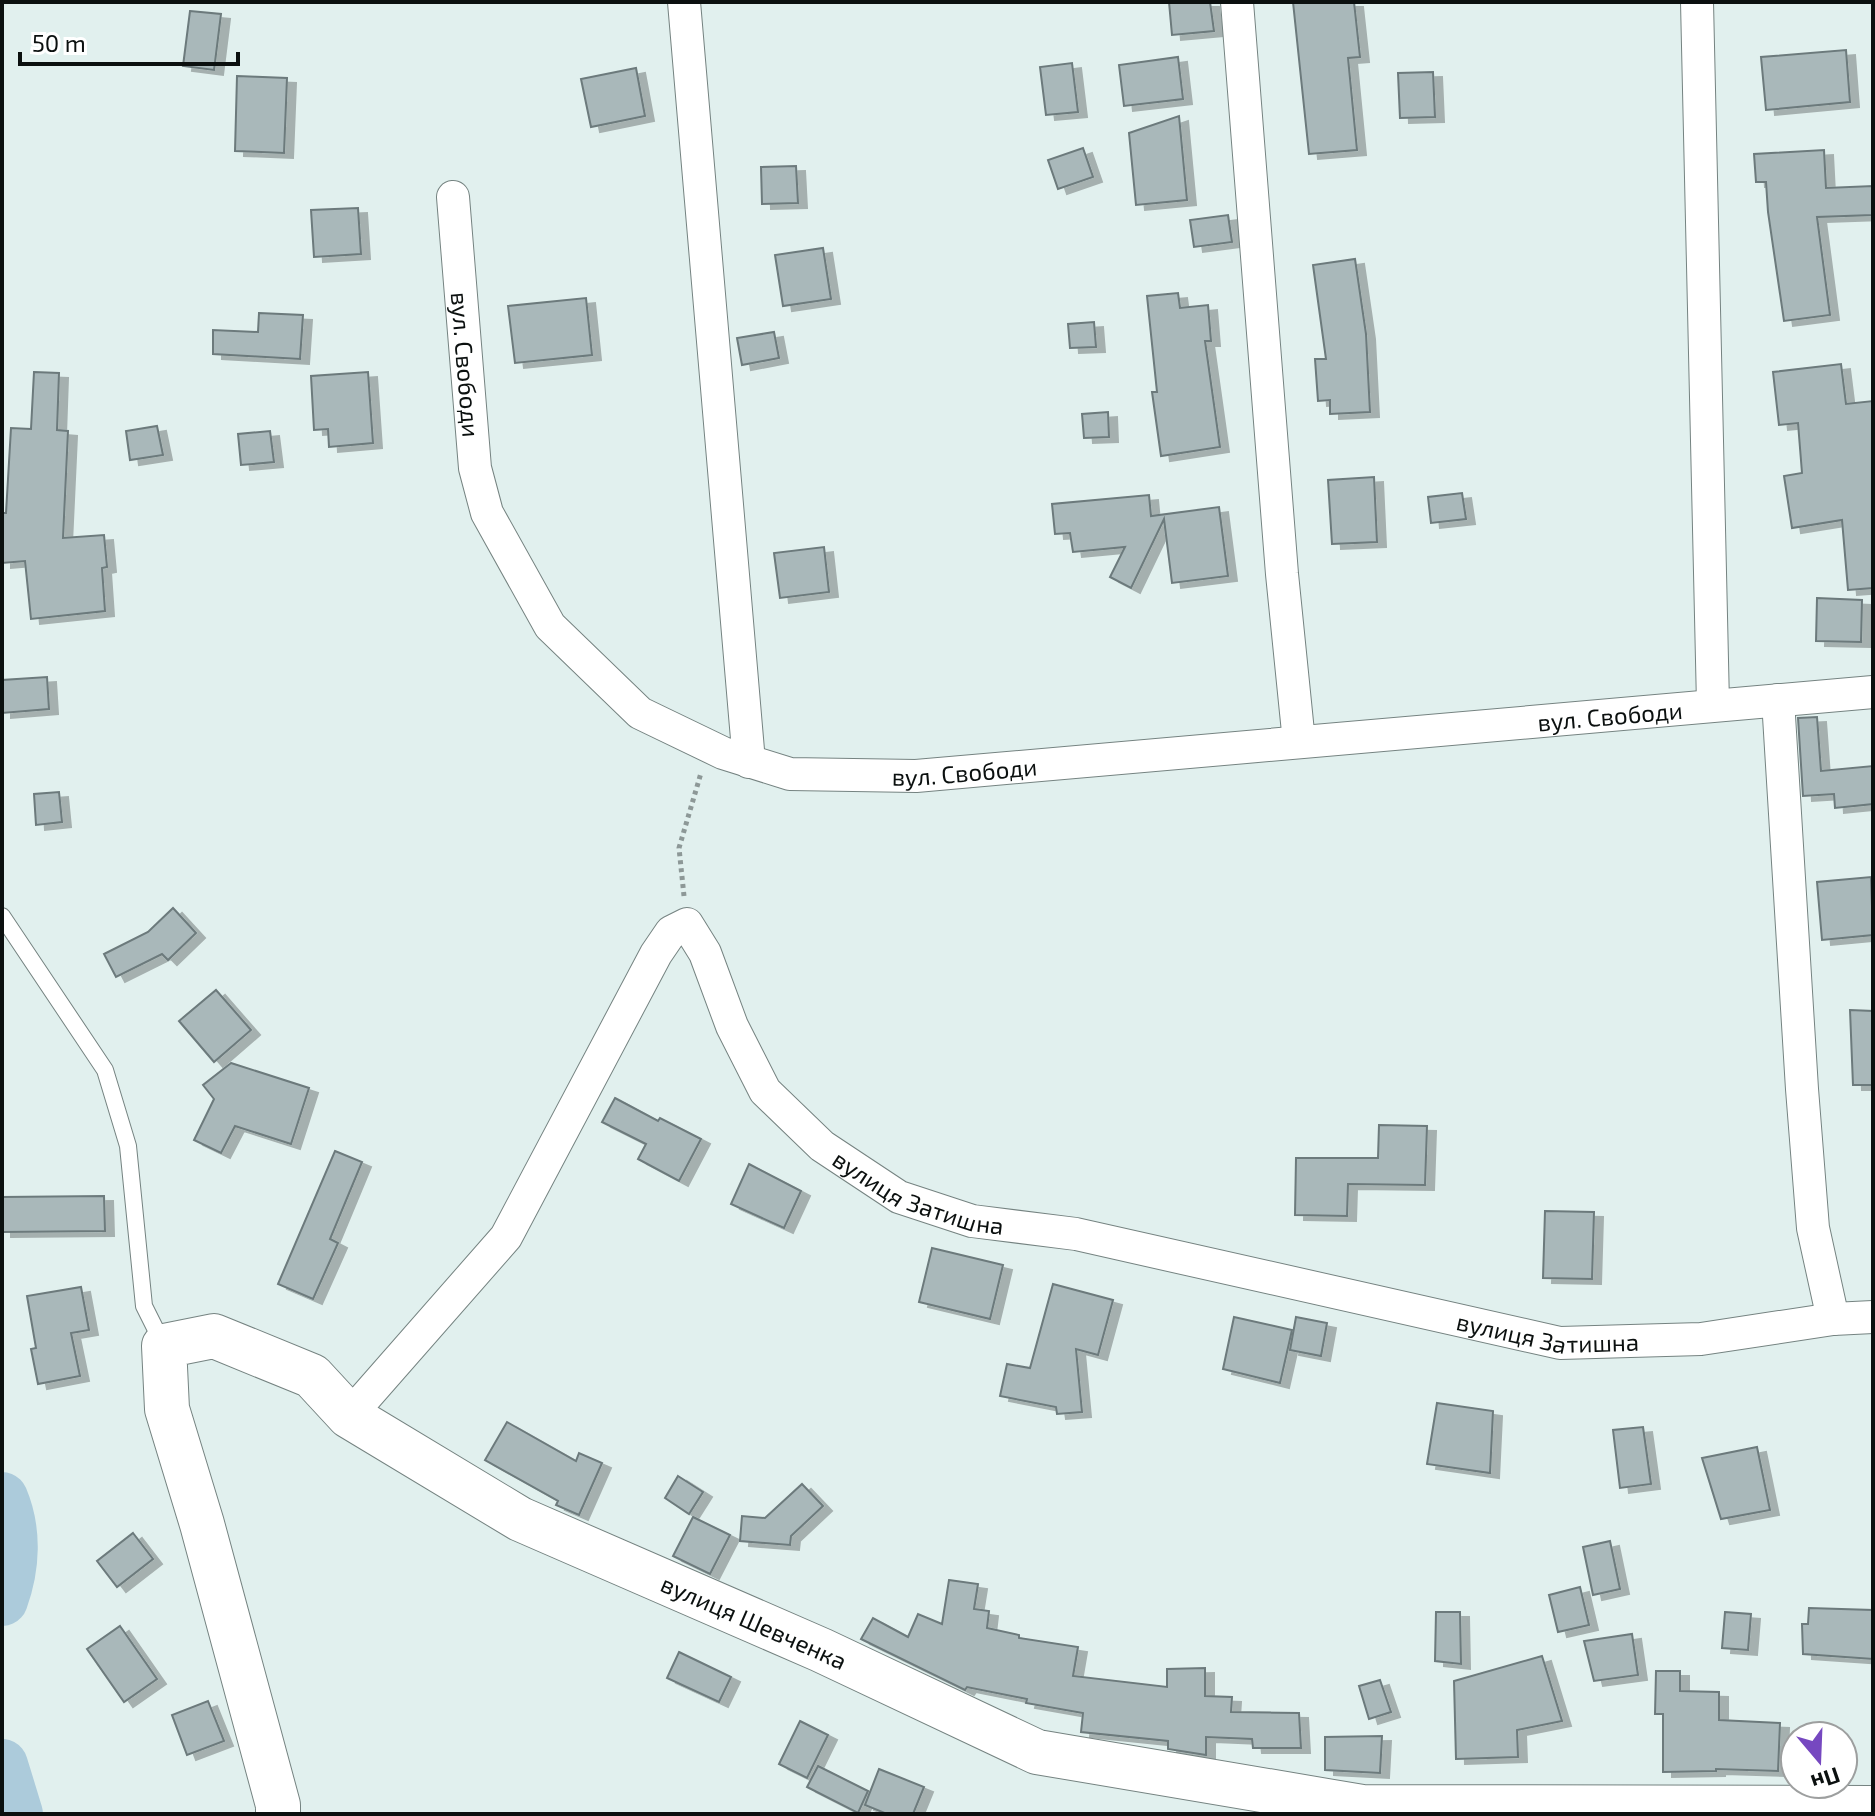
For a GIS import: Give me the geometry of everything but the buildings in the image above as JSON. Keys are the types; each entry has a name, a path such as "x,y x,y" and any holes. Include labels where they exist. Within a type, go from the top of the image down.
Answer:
{"street":[{"path":"684,2 749,762"},
{"path":"1237,2 1280,558 1299,742"},
{"path":"1697,2 1713,704"},
{"name":"вул. Свободи","path":"453,197 475,468 487,513 550,626 640,713 709,747 749,762 790,774 916,776 1873,692"},
{"path":"1778,700 1813,1228 1833,1319"},
{"path":"349,1416 506,1237 656,954 671,932 687,924"},
{"name":"вулиця Затишна","path":"687,924 705,953 732,1026 765,1091 822,1146 899,1197 972,1221 1076,1234 1560,1343 1701,1339 1833,1319 1873,1317"},
{"name":"вулиця Шевченка","path":"164,1346 214,1336 312,1376 349,1416 520,1519 821,1650 1037,1752 1362,1807 1873,1808"},
{"path":"164,1346 167,1409 202,1524 278,1814"}],"lane":[{"path":"2,916 105,1070 128,1146 144,1306 164,1346"}],"path":[{"path":"687,924 679,848 709,747"}],"waterway":[{"path":"2,1498 10,1523 12,1549 2,1600"},
{"path":"2,1765 17,1814"}]}
